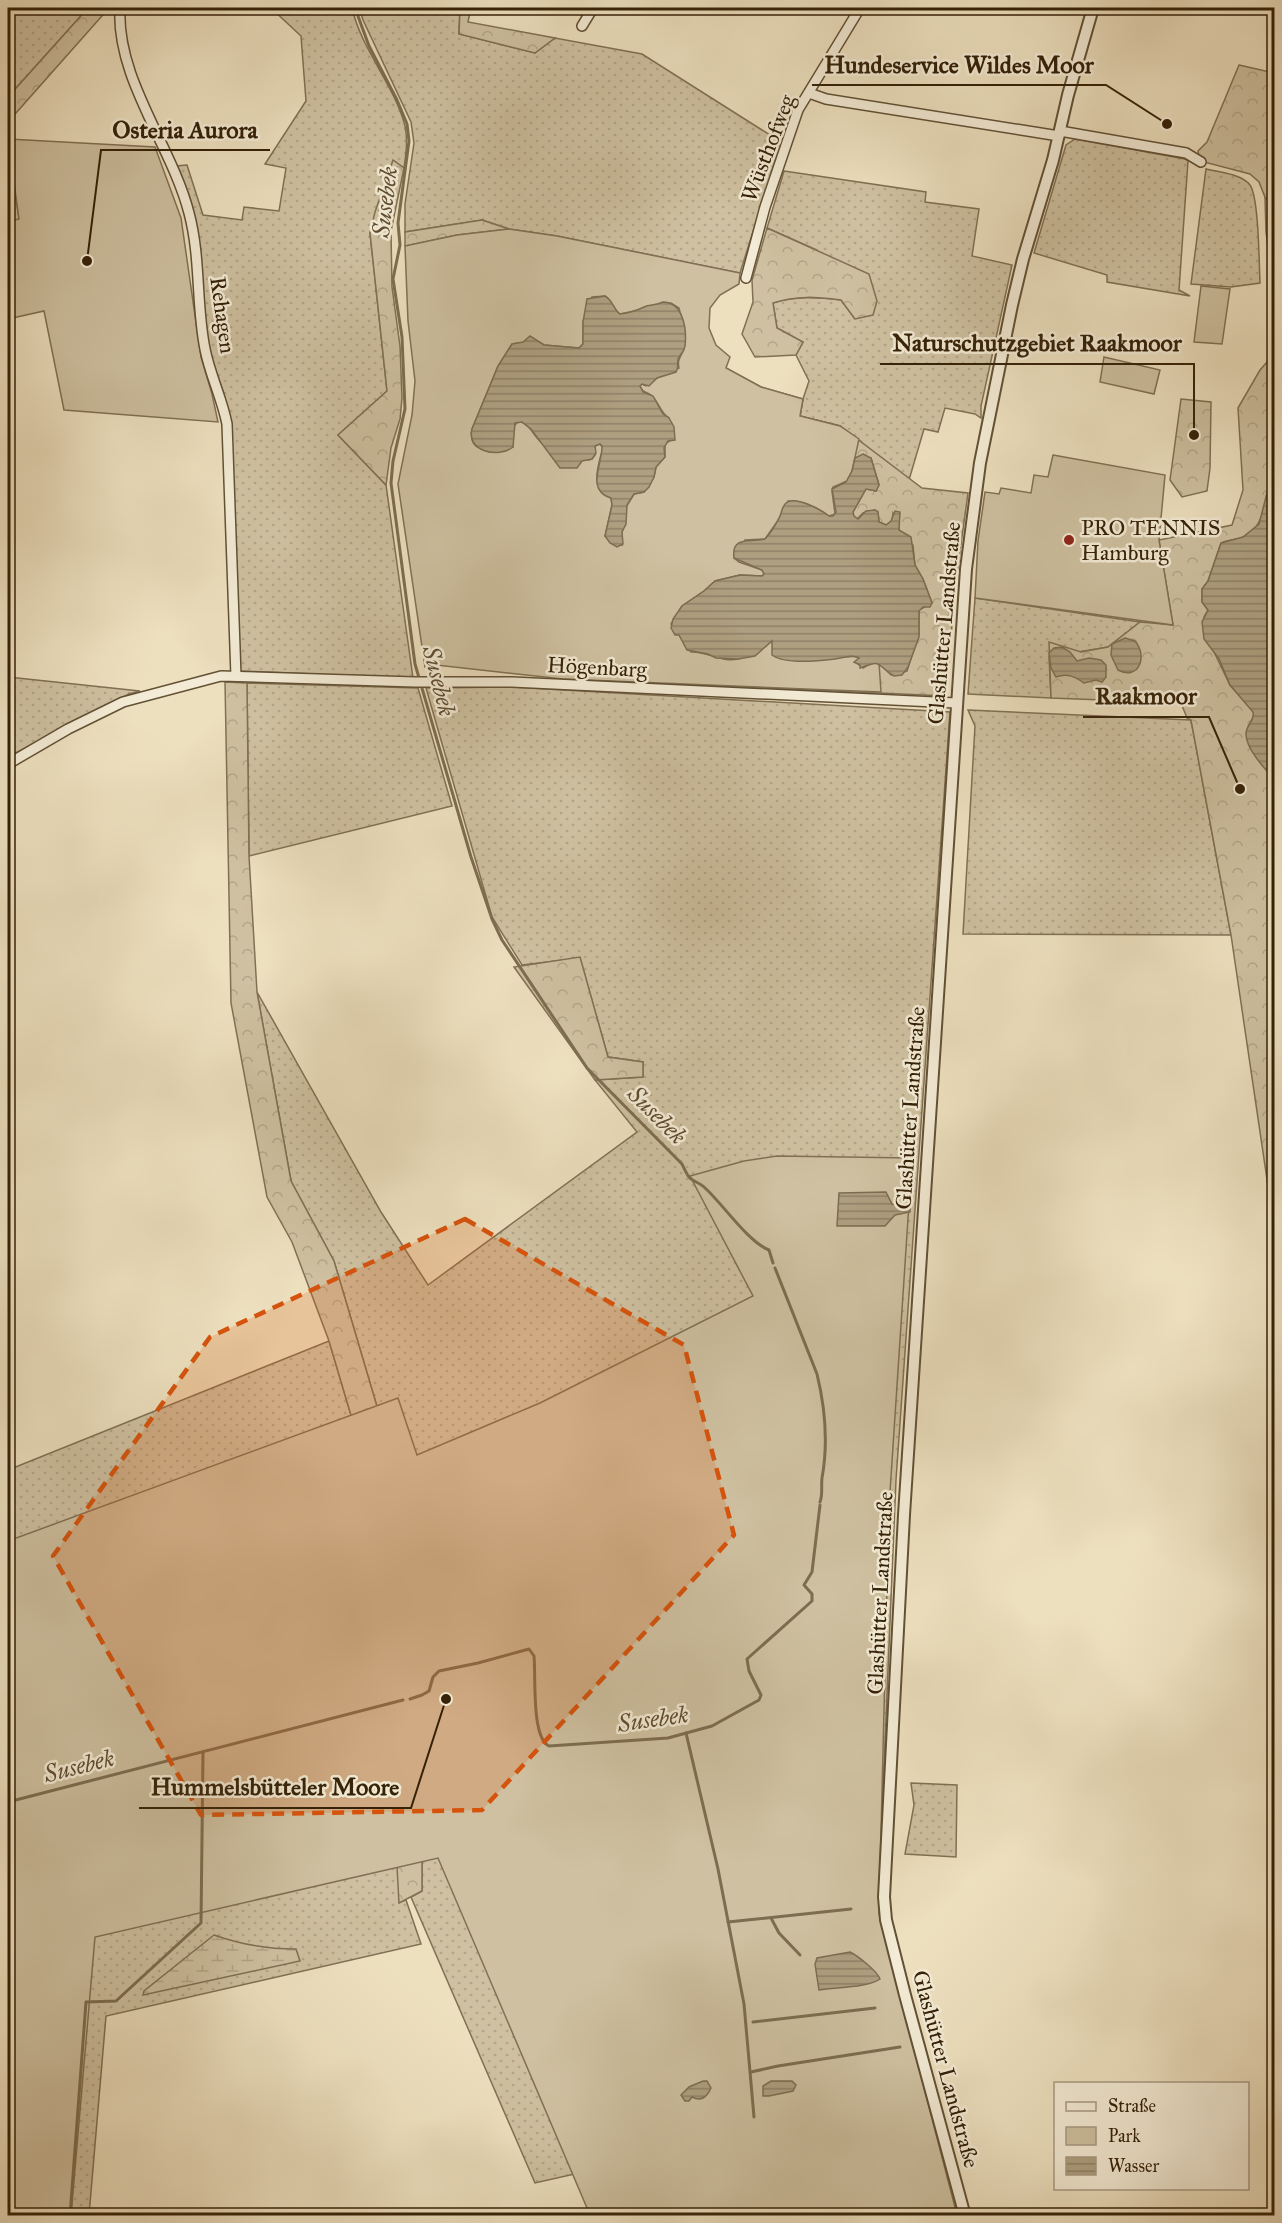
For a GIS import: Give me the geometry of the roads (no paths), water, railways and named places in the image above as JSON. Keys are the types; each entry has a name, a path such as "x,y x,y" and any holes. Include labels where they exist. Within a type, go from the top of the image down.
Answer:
{"street":[{"name":"Rehagen","path":"120,8 119,31 126,60 179,181 189,213 205,350 226,424 236,675"},
{"path":"582,26 592,8"},
{"name":"Wüsthofweg","path":"746,278 782,153 798,110 860,8"},
{"name":"Glashütter Landstraße","path":"965,2216 905,1995 886,1920 884,1898 904,1515 966,569 980,462 1015,294 1093,8"},
{"path":"809,93 826,99 1186,153 1201,162"},
{"name":"Högenbarg","path":"8,764 68,729 123,702 186,684 236,675 415,682 512,682 956,703"}],"water":[{"path":"605,296 620,314 663,302 670,303 679,311 685,332 685,346 678,359 676,372 657,378 649,386 642,384 640,386 643,392 653,396 663,414 669,418 674,427 675,440 668,441 664,448 665,457 656,467 649,487 644,492 634,494 627,505 626,524 622,532 623,544 617,547 605,536 612,505 611,498 603,494 597,483 602,453 600,444 595,446 596,453 592,459 582,461 577,468 560,468 531,429 522,422 515,423 513,447 507,451 485,451 478,448 471,437 472,429 498,366 512,344 523,342 530,336 544,345 579,348 583,344 583,322 587,299"},
{"path":"863,454 871,458 879,485 876,491 866,489 853,512 854,516 858,519 866,511 875,510 878,512 879,522 886,525 891,521 895,511 900,512 899,530 911,537 915,565 932,603 930,607 923,607 919,611 919,637 908,667 902,675 894,676 876,663 860,668 860,665 854,662 859,658 853,656 811,661 785,660 772,655 772,641 755,656 738,659 716,658 687,650 679,635 675,635 671,628 673,619 682,606 715,581 740,575 762,576 764,574 762,570 734,558 736,546 743,541 765,539 779,518 784,505 790,501 808,504 833,516 836,512 832,489 846,482 855,458"},
{"path":"1274,466 1274,779 1257,758 1247,740 1246,731 1253,718 1253,712 1230,685 1219,659 1204,639 1202,622 1208,610 1202,602 1202,589 1208,581 1221,543 1243,537 1259,524"},
{"path":"1125,638 1135,641 1141,653 1141,660 1136,670 1125,673 1118,670 1111,655 1112,644"},
{"path":"1062,647 1070,652 1077,661 1089,658 1101,660 1106,665 1106,677 1102,682 1096,680 1084,683 1070,676 1056,677 1051,668 1049,653 1054,648"},
{"path":"886,1192 892,1204 910,1208 910,1212 895,1215 885,1226 837,1226 839,1193"},
{"path":"850,1952 867,1964 880,1979 859,1986 819,1990 815,1964 817,1958"},
{"path":"707,2081 711,2088 708,2094 701,2099 692,2097 689,2101 685,2101 681,2095 689,2087"},
{"path":"771,2081 792,2081 796,2085 793,2091 763,2096 763,2086"}],"waterway":[{"name":"Susebek","path":"355,8 369,46 407,124 409,141 398,223 400,245 393,279 402,337 405,409 393,461 391,483 415,664 471,857 492,919 502,940 587,1068 682,1164 690,1178 704,1187 744,1231 769,1250 773,1263"},
{"name":"Susebek","path":"775,1268 820,1387 825,1439 820,1502"},
{"name":"Susebek","path":"410,1699 429,1691 433,1677 439,1671 529,1649 534,1656 539,1731 543,1741 549,1746 668,1738 712,1726 759,1700 761,1695 749,1671 747,1659 812,1601 812,1594 804,1585 812,1572 820,1505"},
{"name":"Susebek","path":"8,1802 403,1700"},
{"path":"686,1733 718,1869 744,2004 754,2117"},
{"path":"70,2216 86,2002 116,2001 201,1923 203,1752"},
{"path":"728,1922 851,1909"},
{"path":"771,1918 779,1933 800,1955"},
{"path":"753,2022 875,2008"},
{"path":"751,2072 900,2047"}],"place":[{"name":"Hundeservice Wildes Moor","path":"1167,124"},
{"name":"Osteria Aurora","path":"87,261"},
{"name":"Naturschutzgebiet Raakmoor","path":"1194,435"},
{"name":"PRO TENNIS Hamburg","path":"1069,540"},
{"name":"Raakmoor","path":"1240,789"},
{"name":"Hummelsbütteler Moore","path":"446,1699"}]}
